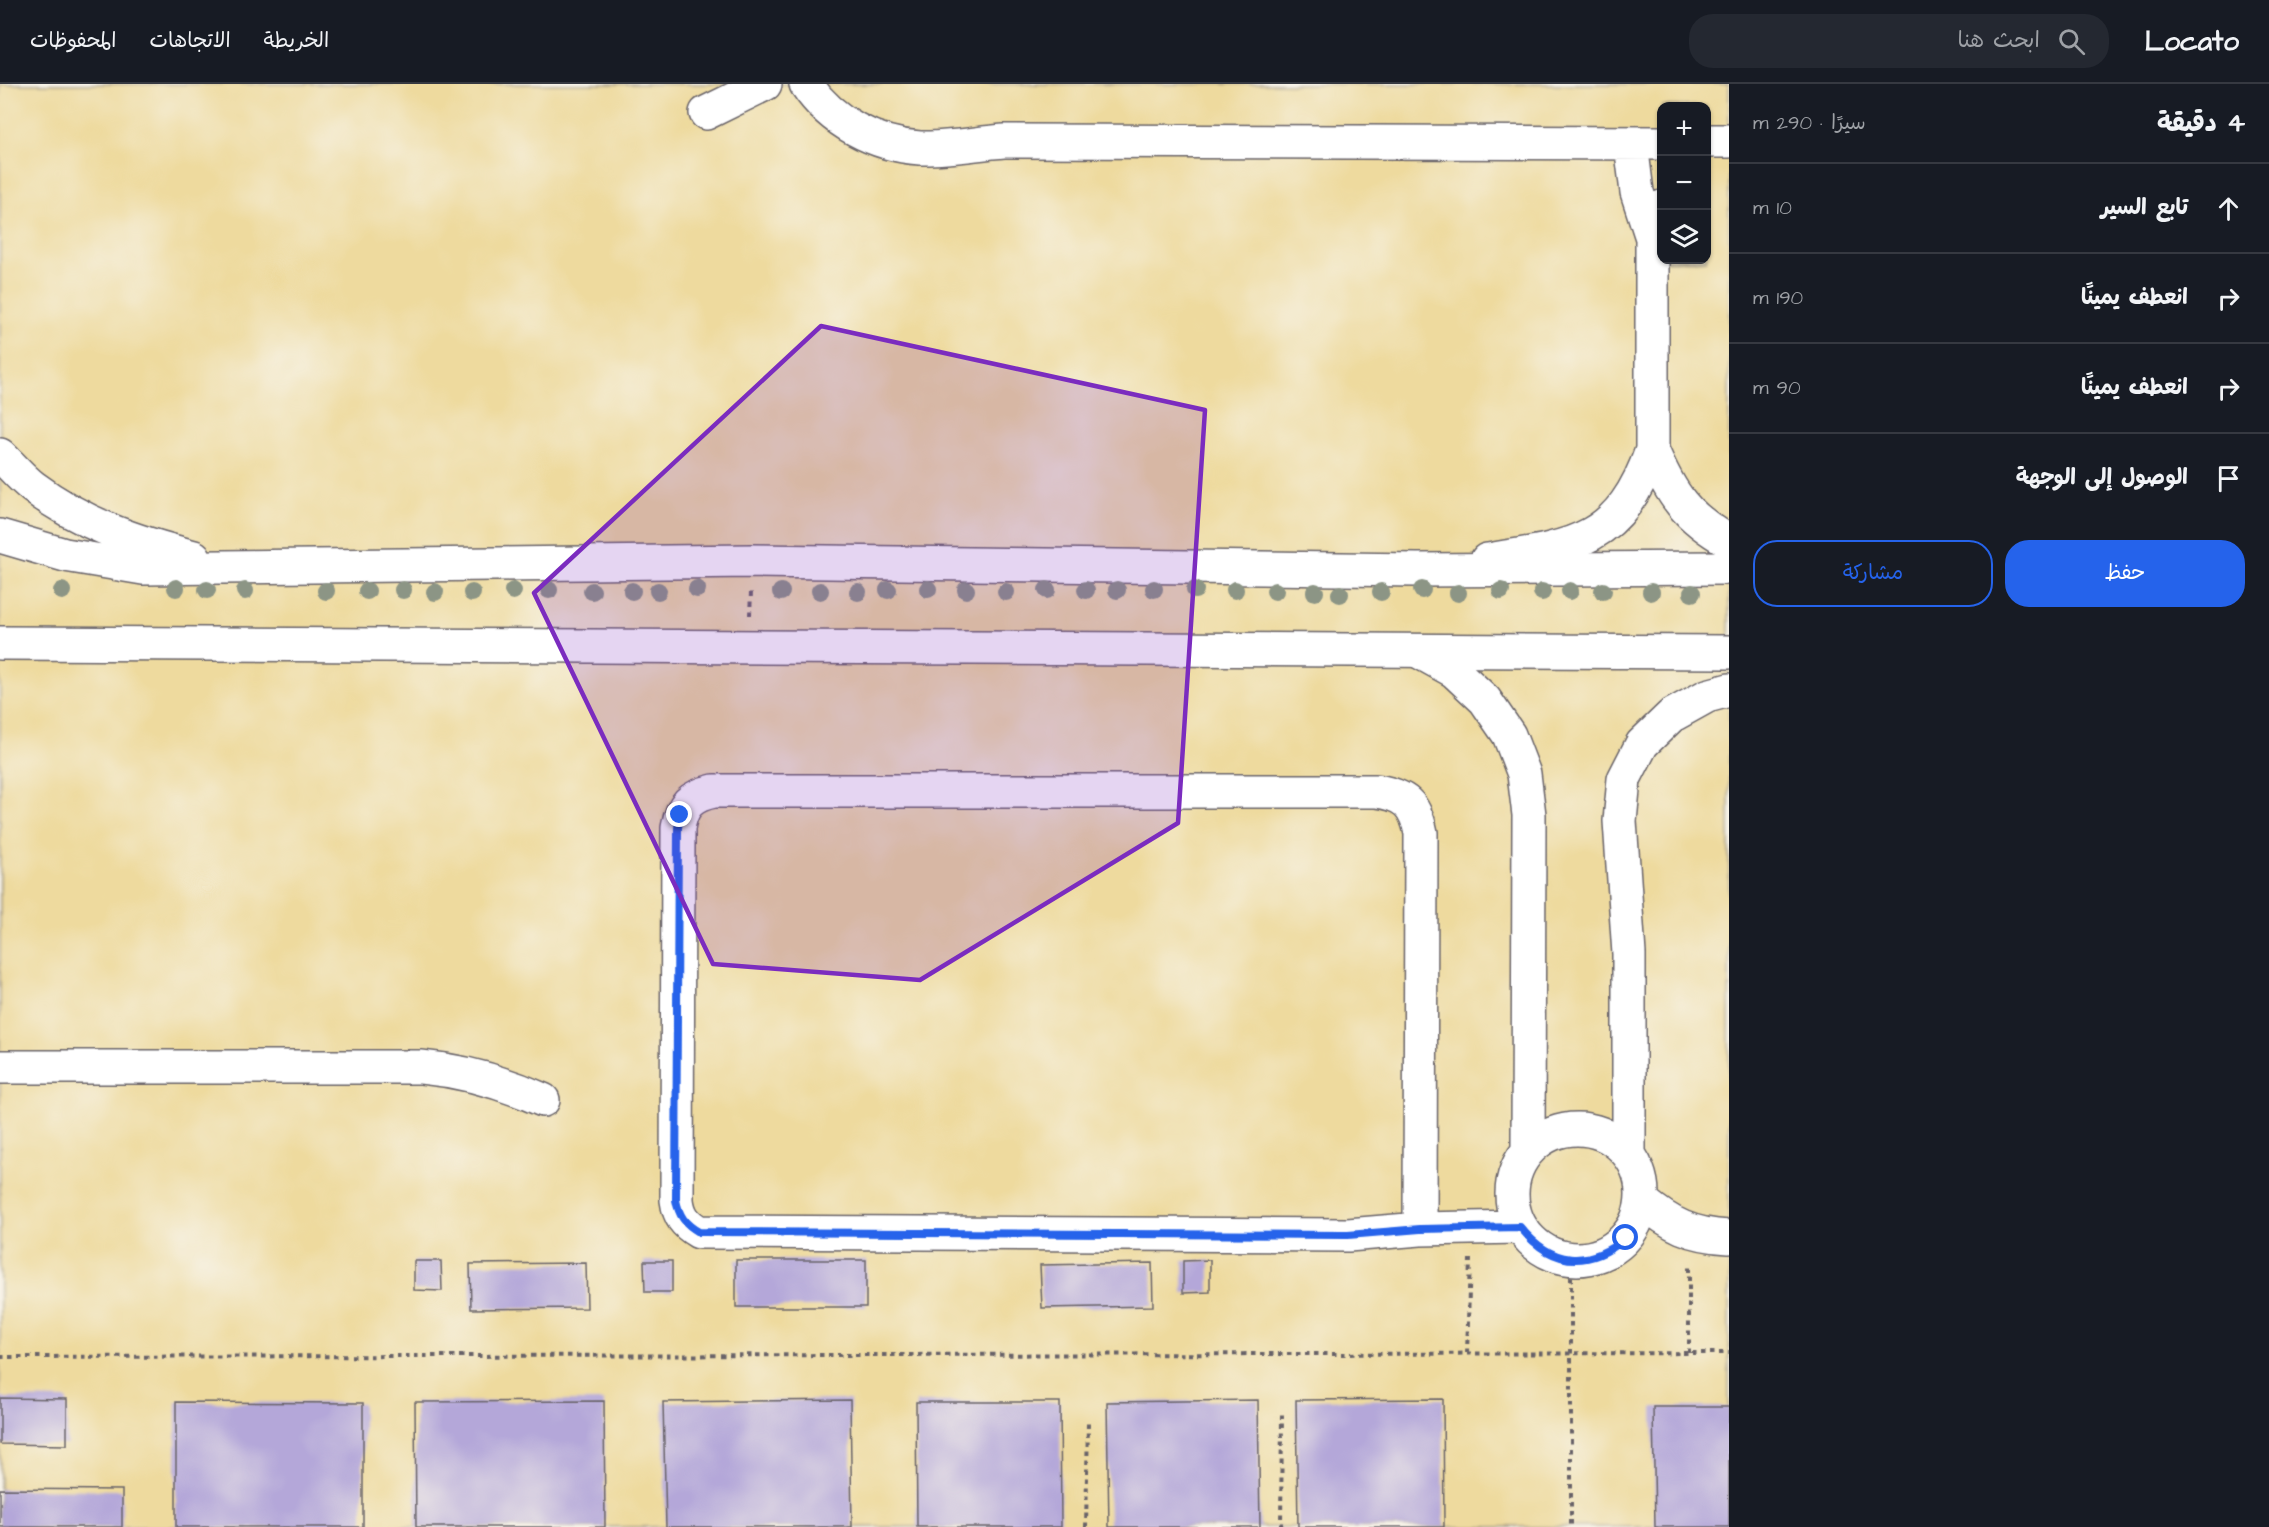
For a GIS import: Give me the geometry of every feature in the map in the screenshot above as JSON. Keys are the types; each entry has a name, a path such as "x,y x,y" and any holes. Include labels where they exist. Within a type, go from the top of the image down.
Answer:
{"main road":[{"path":"706,113 765,84"},
{"path":"806,84 836,116 861,133 891,143 921,148 1004,141 1646,144 1637,192 1652,238"},
{"path":"834,84 853,102 877,117 903,128 1004,141"},
{"path":"1711,141 1729,141"},
{"path":"1417,570 1545,551 1576,542 1603,527 1625,506 1642,479 1652,450 1652,238 1661,210"},
{"path":"1652,450 1665,481 1683,508 1708,529 1729,541"},
{"path":"0,454 32,486 89,523 152,546 239,568"},
{"path":"0,536 65,555 143,568 752,561 1417,570 1729,568"},
{"path":"0,643 1729,652"},
{"path":"1418,651 1454,671 1485,700 1509,735 1524,774 1529,815 1528,1150"},
{"path":"1629,1155 1629,954 1620,821 1624,779 1642,744 1671,716 1707,696 1729,690"},
{"path":"1420,1229 1421,832 1418,816 1408,802 1393,793 1376,791 714,791 699,794 687,803 680,815 678,828 676,1200 679,1214 687,1225 699,1232 1348,1235 1420,1229 1520,1227"},
{"path":"0,1067 421,1067 453,1070 484,1077 543,1100"},
{"path":"1579,1129 1598,1132 1615,1142 1629,1155 1637,1169 1642,1201 1637,1221 1626,1238 1610,1251 1591,1258 1571,1259 1551,1254 1534,1243 1520,1227 1511,1196 1516,1172 1528,1150 1543,1139 1560,1131 1579,1129"},
{"path":"1642,1201 1661,1217 1689,1231 1706,1236 1729,1237"}],"path":[{"path":"749,647 752,561"},
{"path":"1467,1353 1471,1228"},
{"path":"1689,1231 1689,1353"},
{"path":"1571,1259 1571,1527"},
{"path":"0,1357 1729,1353"},
{"path":"1281,1527 1282,1413"},
{"path":"1086,1527 1088,1422"}],"highlighted area":[{"path":"821,326 1205,410 1178,823 920,980 713,964 534,593"}],"sand":[{"path":"0,84 1729,84 1729,1527 0,1527"}],"building":[{"path":"736,1260 866,1260 866,1307 736,1307"},
{"path":"1210,1260 1210,1292 1183,1293 1183,1261"},
{"path":"414,1261 441,1261 442,1291 414,1290"},
{"path":"644,1261 672,1261 672,1292 645,1292"},
{"path":"586,1263 587,1308 471,1309 470,1264"},
{"path":"1152,1263 1153,1306 1042,1308 1040,1265"},
{"path":"0,1398 67,1399 67,1445 0,1444"},
{"path":"1443,1399 1444,1527 1298,1527 1296,1400"},
{"path":"850,1400 852,1527 666,1527 663,1402"},
{"path":"1258,1400 1260,1527 1109,1527 1107,1402"},
{"path":"604,1401 605,1527 416,1527 415,1402"},
{"path":"176,1402 363,1403 363,1527 176,1527"},
{"path":"916,1402 1060,1402 1061,1527 917,1527"},
{"path":"1653,1407 1729,1407 1729,1527 1655,1527"},
{"path":"0,1489 122,1490 122,1527 0,1527"}],"route":[{"path":"680,815 678,828 676,1200 679,1214 687,1225 699,1232 713,1234 1362,1235 1420,1229 1520,1227 1534,1243 1551,1254 1571,1259 1591,1258 1610,1251 1626,1238"}]}
